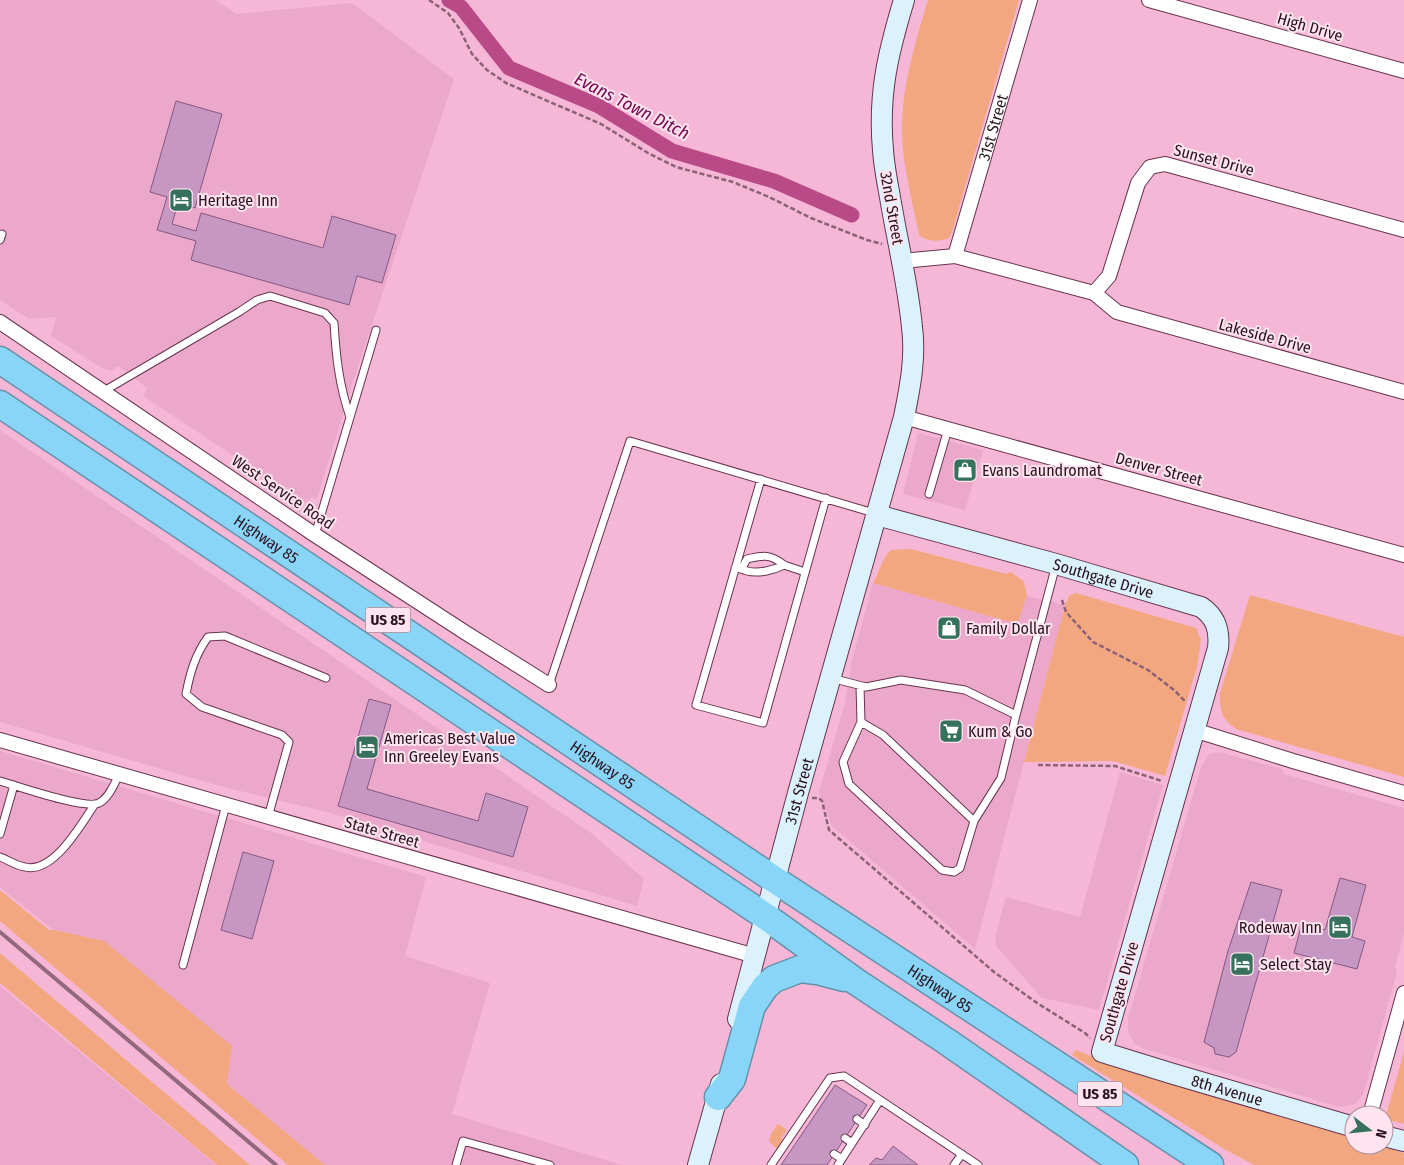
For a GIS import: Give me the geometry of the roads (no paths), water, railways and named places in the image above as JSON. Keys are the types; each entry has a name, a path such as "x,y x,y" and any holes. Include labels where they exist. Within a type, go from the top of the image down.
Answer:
{"highway":[{"name":"Highway 85","path":"0,360 775,880 1210,1165"},
{"name":"US 85","path":"0,404 765,916 855,981 946,1041 1125,1165"},
{"path":"718,1097 732,1079 752,1006 765,987 774,979 800,970 817,971 855,981"}],"street":[{"name":"32nd Street","path":"904,0 888,55 883,85 882,119 883,151 912,328 913,358 910,388 904,417"},
{"name":"31st Street","path":"955,256 1030,0"},
{"name":"High Drive","path":"1158,1 1404,71"},
{"name":"Sunset Drive","path":"1094,293 1109,276 1138,183 1150,167 1165,164 1404,230"},
{"path":"900,253 955,256 1094,293"},
{"name":"Lakeside Drive","path":"1094,293 1117,312 1404,392"},
{"name":"West Service Road","path":"0,322 315,535 549,685"},
{"name":"31st Street","path":"701,1163 765,916 904,417"},
{"name":"Denver Street","path":"904,417 1404,555"},
{"name":"Southgate Drive","path":"877,514 1056,564 1201,608 1212,617 1219,632 1218,648 1102,1052"},
{"path":"1194,730 1293,761 1404,792"},
{"name":"State Street","path":"0,740 755,956"},
{"path":"1373,1105 1404,993"},
{"name":"8th Avenue","path":"1102,1052 1344,1124"}],"lane":[{"path":"102,392 257,300 270,296 325,313 334,323 336,355 342,394 350,417"},
{"path":"315,535 376,330"},
{"path":"929,494 948,429"},
{"path":"549,685 630,441 877,514"},
{"path":"761,479 739,568 696,705 763,723 826,498"},
{"path":"739,568 747,559 759,556 774,557 784,565 805,572"},
{"path":"860,686 861,722 843,762 849,784 942,870 954,872 960,868 974,821 1001,778 1056,564"},
{"path":"739,568 749,572 774,570 784,565"},
{"path":"268,818 290,742 282,735 202,707 186,694 190,671 201,647 208,637 225,636 326,678"},
{"path":"831,678 866,687 901,680 965,690 1016,715"},
{"path":"861,722 883,735 974,821"},
{"path":"0,781 79,804 95,804 100,803 107,796 119,774"},
{"path":"0,834 14,786"},
{"path":"0,857 26,868 44,864 62,852 95,804"},
{"path":"184,965 226,806"},
{"path":"771,1165 830,1078 844,1076 978,1165"},
{"path":"819,1094 826,1099"},
{"path":"834,1154 840,1162 880,1100"},
{"path":"807,1112 814,1117"},
{"path":"857,1119 865,1125"},
{"path":"795,1129 802,1134"},
{"path":"845,1138 852,1143"},
{"path":"456,1165 463,1141 550,1165"},
{"path":"783,1146 791,1151"},
{"path":"954,1165 962,1154"}],"waterway":[{"name":"Evans Town Ditch","path":"449,0 461,7 509,68 599,106 672,151 774,181 852,215"}],"railway":[{"path":"0,932 276,1165"}],"place":[{"name":"Heritage Inn","path":"181,200"},
{"name":"Evans Laundromat","path":"965,470"},
{"name":"Family Dollar","path":"949,628"},
{"name":"Kum & Go","path":"951,731"},
{"name":"Americas Best Value Inn Greeley Evans","path":"367,747"},
{"name":"Rodeway Inn","path":"1340,927"},
{"name":"Select Stay","path":"1242,964"}]}
